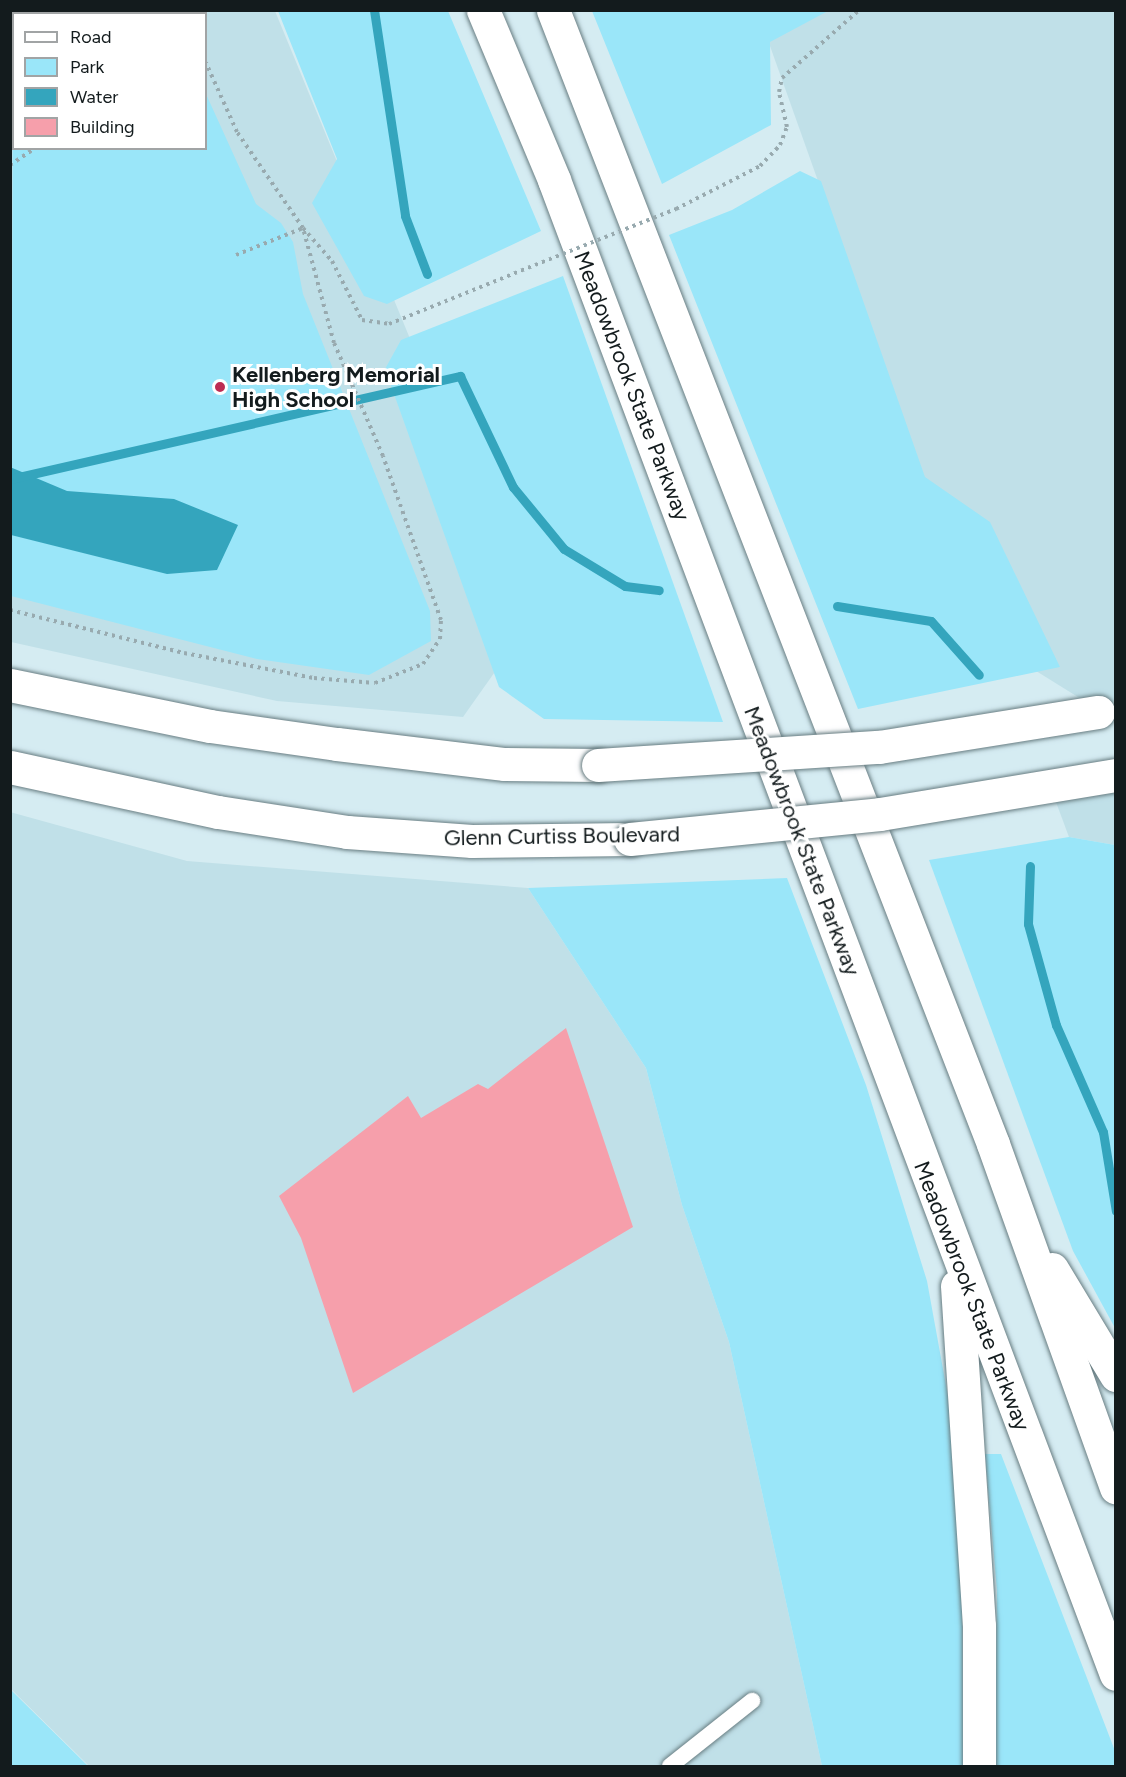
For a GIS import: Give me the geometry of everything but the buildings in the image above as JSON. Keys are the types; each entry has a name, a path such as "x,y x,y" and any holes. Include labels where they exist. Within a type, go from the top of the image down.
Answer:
{"main road":[{"name":"Meadowbrook State Parkway","path":"483,10 671,489 957,1261 1116,1674"},
{"path":"553,10 1024,1231 1116,1488"},
{"path":"10,685 210,726 505,764 598,765 879,747 1107,710"},
{"name":"Glenn Curtiss Boulevard","path":"10,767 218,813 347,832 472,841 630,839 880,814 1116,775"},
{"path":"1024,1231 1116,1375"},
{"path":"957,1261 979,1626 979,1767"}],"lane":[{"path":"670,1767 752,1701"}],"path":[{"path":"207,65 237,132 303,228 332,261 362,320 389,324 676,209 760,166 780,145 787,128 779,92 782,78 859,10"},
{"path":"10,165 32,150"},
{"path":"236,255 303,228"},
{"path":"10,610 314,678 375,683 423,664 440,639 441,620 383,456 334,343 303,228"}],"shaded area":[{"name":"Kellenberg Memorial High School","path":"67,10 275,11 528,625 463,717 277,701 11,642 11,58 12,150 207,150 207,12 64,12"},
{"path":"781,10 1115,11 1115,701 1094,707 980,636 760,18"},
{"path":"1115,779 1115,845 1069,837 1053,794"},
{"path":"10,812 187,861 528,888 646,1068 682,1205 729,1342 822,1766 89,1766 11,1689"}],"green space":[{"path":"278,11 448,11 541,231 387,304 364,296 312,203 337,159"},
{"path":"592,11 828,11 770,42 771,125 662,184"},
{"name":"Kellenberg Memorial High School","path":"207,96 256,204 281,223 293,242 303,294 430,611 431,641 369,675 257,659 11,596 13,150 207,150"},
{"path":"800,171 821,181 925,477 990,522 1060,667 858,709 669,235 732,210"},
{"path":"563,276 723,722 544,719 499,687 385,369 401,340"},
{"path":"1069,837 1115,845 1115,1328 1073,1251 929,860"},
{"path":"787,878 866,1085 927,1281 949,1402 962,1565 963,1766 822,1766 729,1342 682,1205 646,1068 528,888"},
{"path":"985,1454 1001,1454 1115,1751 1115,1766 995,1766 997,1591"},
{"path":"10,1689 88,1766 11,1766"}],"water":[{"path":"10,467 67,491 174,499 238,525 217,570 167,574 11,535"}],"waterway":[{"path":"374,10 405,216 427,274"},
{"path":"10,479 460,376 513,487 564,549 625,586 659,590"},
{"path":"837,606 931,621 979,675"},
{"path":"1030,866 1028,924 1056,1025 1103,1132 1116,1211"}],"place":[{"name":"Kellenberg Memorial High School","path":"220,387"}]}
